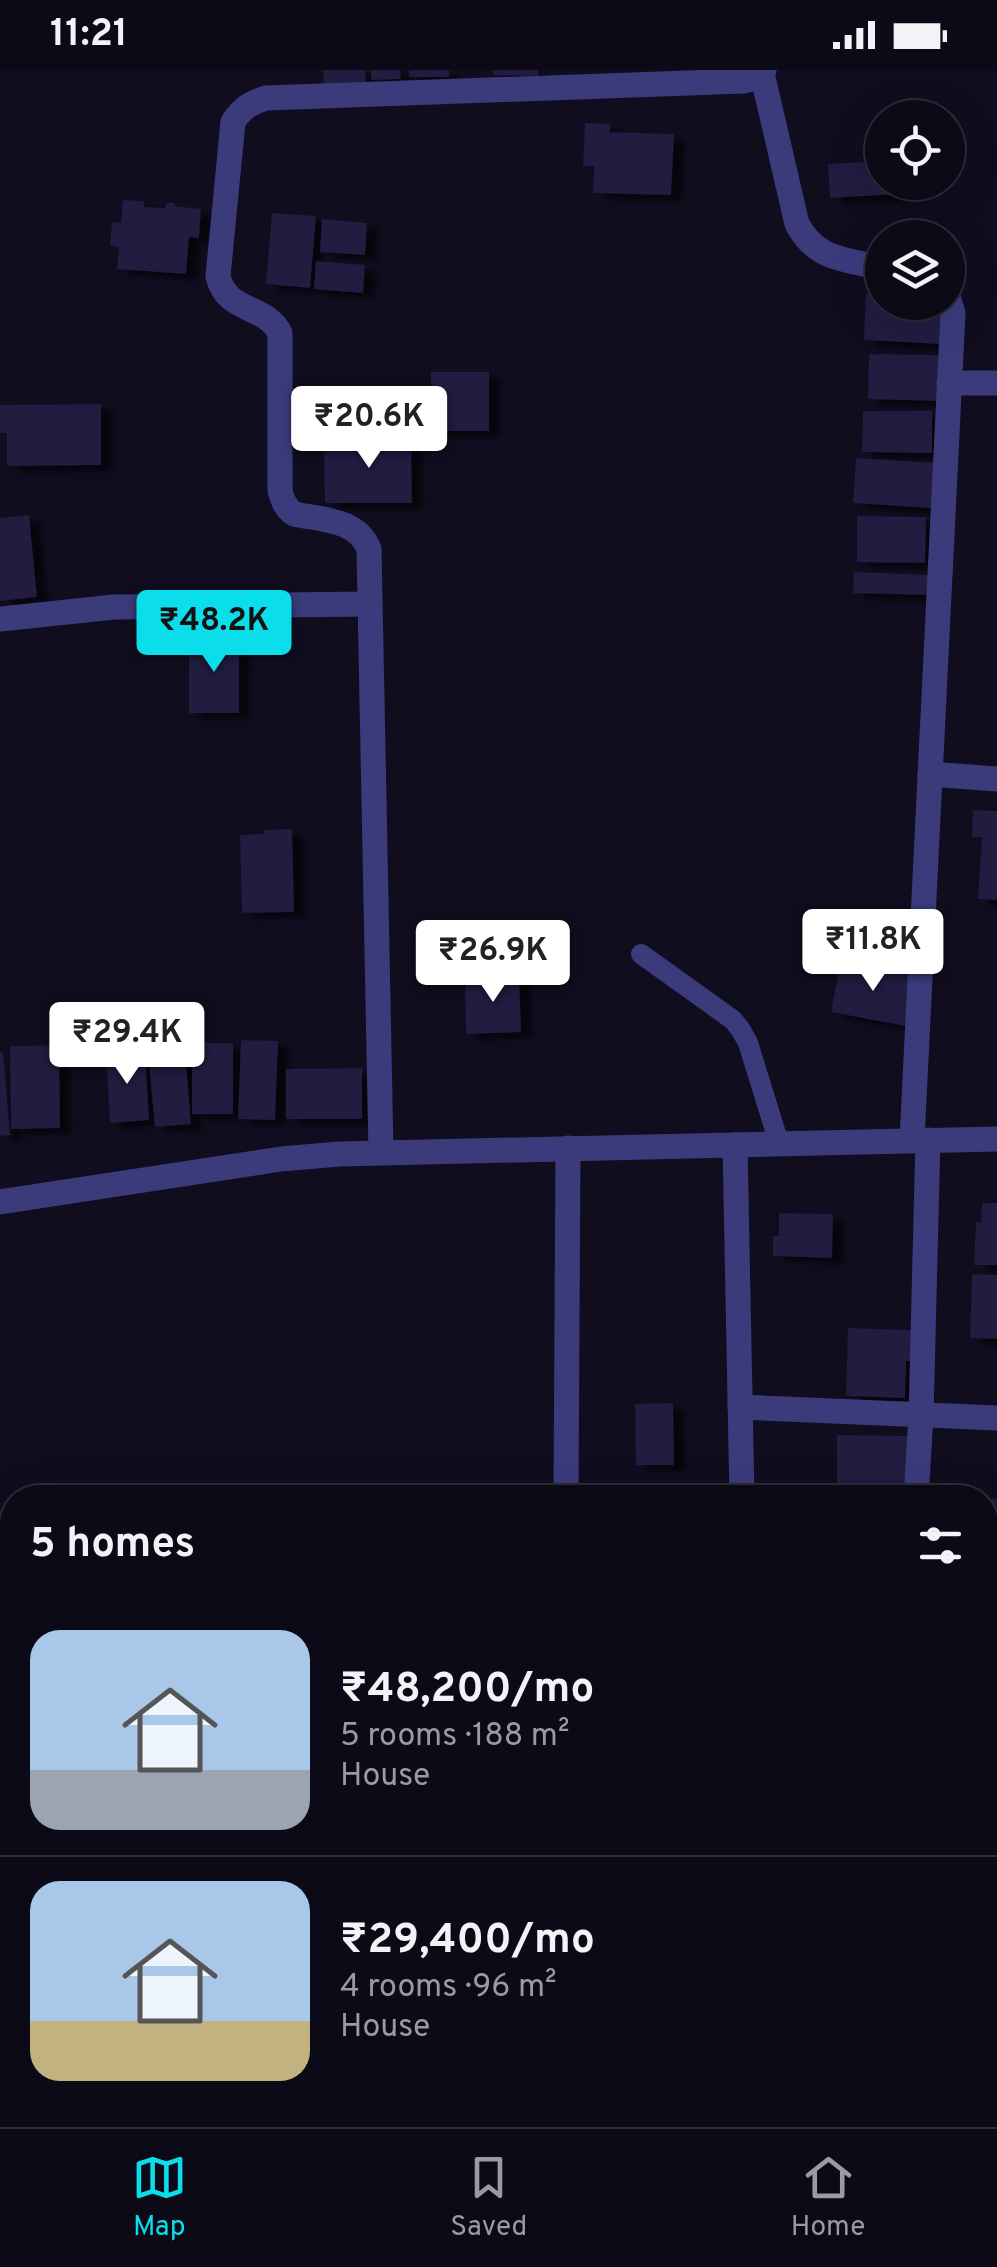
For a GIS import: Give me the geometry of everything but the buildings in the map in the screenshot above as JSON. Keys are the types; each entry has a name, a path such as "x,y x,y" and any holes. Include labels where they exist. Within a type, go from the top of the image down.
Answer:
{"street":[{"path":"380,1152 369,549 356,529 294,514 282,500 280,333 274,323 232,301 221,290 218,276 233,122 241,109 266,98 744,80 763,71 798,224 806,241 822,253 865,264"},
{"path":"917,1485 921,1414 920,1140 930,774 953,320"},
{"path":"949,383 997,383"},
{"path":"0,619 114,607 370,604"},
{"path":"930,774 997,779"},
{"path":"0,1202 281,1159 380,1152 997,1139"},
{"path":"734,1145 742,1485"},
{"path":"566,1485 568,1148"},
{"path":"740,1407 997,1418"}],"lane":[{"path":"641,954 742,1030 778,1144"}]}
